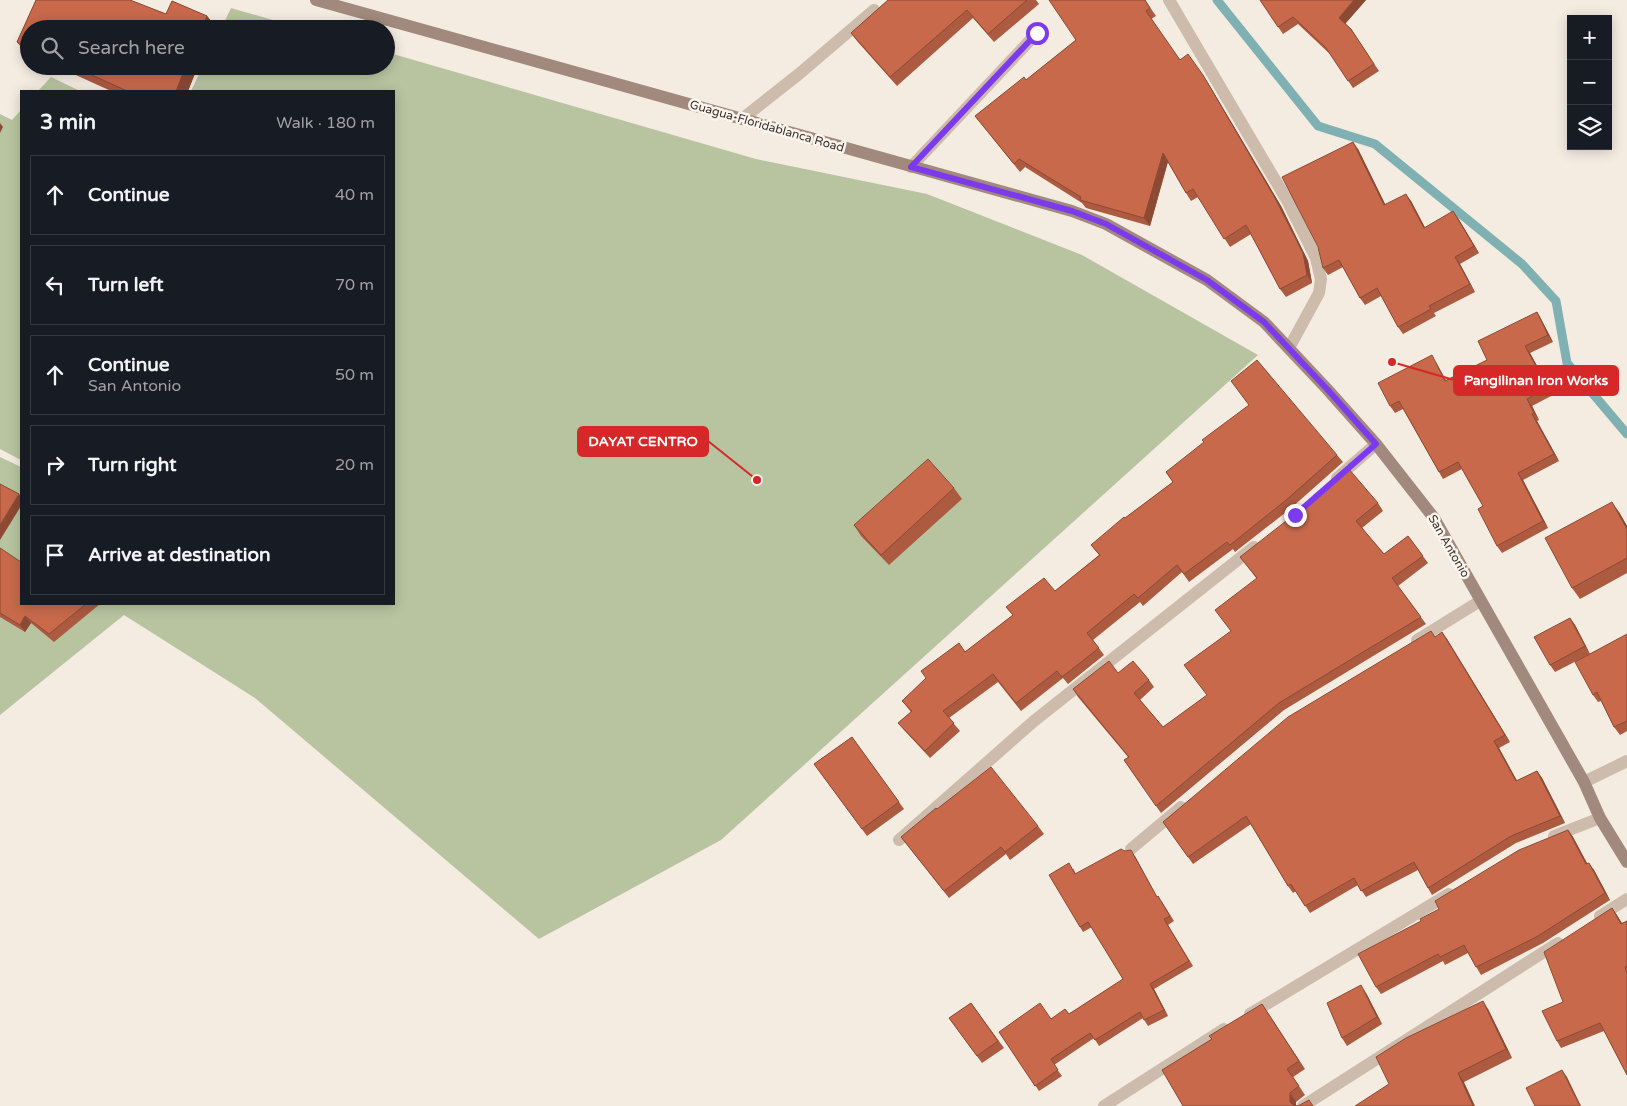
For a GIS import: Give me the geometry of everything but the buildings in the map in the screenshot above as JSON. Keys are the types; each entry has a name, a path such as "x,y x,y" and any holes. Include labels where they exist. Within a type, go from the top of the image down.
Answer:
{"main road":[{"name":"Guagua-Floridablanca Road","path":"316,0 388,20"},
{"name":"Guagua-Floridablanca Road","path":"395,22 1072,211 1106,224 1207,280"},
{"name":"San Antonio","path":"1207,280 1264,322 1289,348 1376,444 1434,518 1584,782 1600,818 1627,862"}],"street":[{"path":"1169,0 1288,202 1316,258 1321,280 1320,294 1289,348"},
{"path":"742,119 800,74 874,10"},
{"path":"911,167 1037,33"},
{"path":"1324,489 1376,444"},
{"path":"899,840 1034,721 1264,539"},
{"path":"1404,648 1480,600"},
{"path":"1584,782 1627,761"},
{"path":"1131,849 1191,799"},
{"path":"1546,839 1600,818"},
{"path":"1104,1106 1239,1020 1456,890"},
{"path":"1585,925 1627,899"},
{"path":"1303,1106 1569,936"}],"green space":[{"path":"231,8 273,20 225,20"},
{"path":"395,55 756,159 927,194 1082,255 1258,355 721,840 539,939 255,698 124,615 0,715 0,457 20,467 20,605 395,605 395,90 191,90 199,75 395,75"},
{"path":"51,77 78,90 39,90"},
{"path":"20,111 20,459 0,449 0,114 12,120"}],"waterway":[{"path":"1217,0 1318,126 1375,144 1522,264 1556,301 1567,363 1627,434"}],"place":[{"name":"Pangilinan Iron Works","path":"1392,362"},
{"name":"DAYAT CENTRO","path":"757,480"}],"route":[{"path":"1037,33 911,167 1072,211 1106,224 1207,280 1264,322 1376,444 1295,515"}]}
